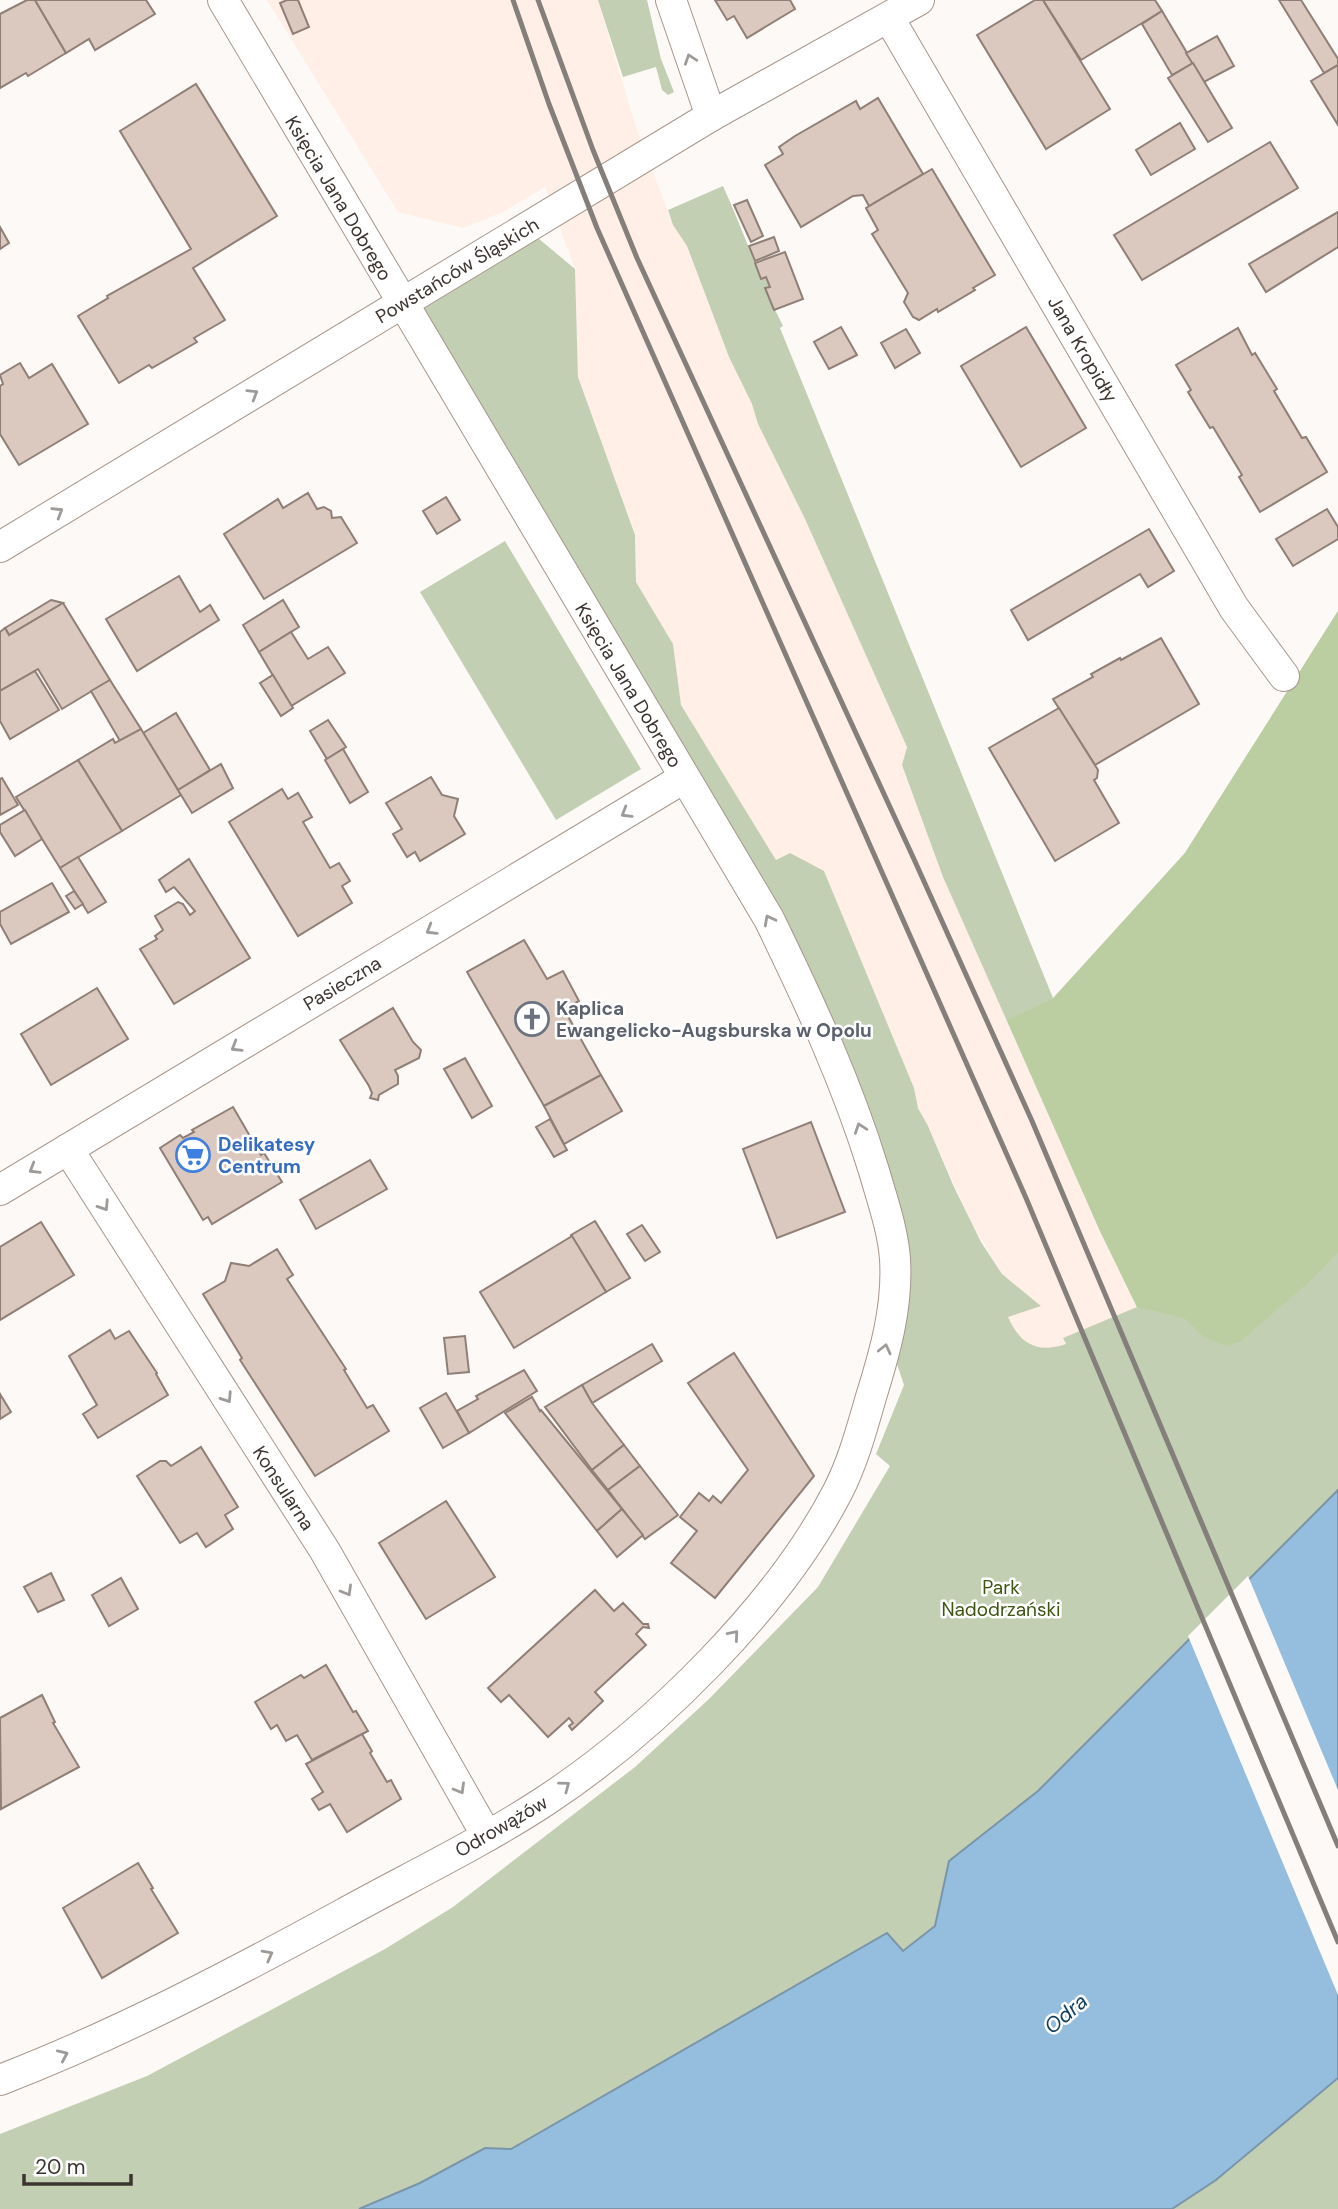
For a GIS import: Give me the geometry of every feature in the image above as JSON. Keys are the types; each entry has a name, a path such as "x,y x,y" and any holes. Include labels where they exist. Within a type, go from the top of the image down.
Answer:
{"street":[{"name":"Księcia Jana Dobrego","path":"223,0 769,919 809,1002 843,1079 882,1198 895,1256 894,1308 883,1360 866,1415"},
{"path":"671,0 711,116"},
{"name":"Powstańców Śląskich","path":"0,547 711,116 919,0"},
{"name":"Jana Kropidły","path":"889,18 1234,608 1284,676"},
{"name":"Pasieczna","path":"0,1190 684,778"},
{"name":"Konsularna","path":"68,1149 325,1551 487,1836"},
{"name":"Odrowążów","path":"0,2080 119,2030 223,1979 487,1836 546,1800 611,1752 685,1687 730,1641 783,1577 820,1525 841,1485 866,1415"}],"shaded area":[{"path":"267,0 598,0 635,124 673,225 687,246 729,357 752,404 758,424 805,519 907,747 902,765 943,877 1100,1231 1137,1307 1063,1339 1066,1344 1055,1348 1033,1347 1019,1336 1007,1317 1040,1305 1002,1274 972,1224 918,1108 914,1088 824,871 776,860 681,705 673,644 636,582 635,535 578,377 575,269 545,187 503,212 463,228 398,212"}],"green space":[{"path":"598,0 647,0 661,59 674,92 668,95 662,90 656,67 623,77"},
{"name":"Park Nadodrzański","path":"723,186 761,279 766,277 770,287 765,289 783,326 780,328 1053,998 1185,853 1338,611 1338,1490 1038,1791 949,1861 935,1926 902,1952 887,1933 511,2149 485,2148 420,2183 359,2209 0,2209 0,2134 147,2076 385,1949 453,1907 635,1767 709,1699 818,1587 890,1466 876,1454 904,1385 897,1364 883,1360 895,1256 809,1002 402,304 526,228 575,269 578,377 635,535 636,582 673,644 681,705 776,860 790,853 824,871 914,1088 918,1108 981,1242 1002,1274 1041,1306 1008,1317 1024,1340 1046,1348 1066,1344 1063,1338 1137,1307 1100,1231 943,877 902,765 907,747 805,519 758,424 752,404 729,357 687,246 673,225 668,210"},
{"path":"505,541 641,769 556,820 420,592"},
{"path":"1338,611 1338,1252 1311,1280 1241,1341 1227,1346 1205,1338 1184,1318 1137,1307 1100,1231 1007,1020 1053,999 1185,853"},
{"path":"1338,2078 1338,2209 1172,2209 1216,2180"}],"water":[{"name":"Odra","path":"1338,1490 1338,2078 1216,2180 1172,2209 359,2209 420,2183 485,2148 511,2149 887,1933 903,1951 935,1926 949,1861 1038,1791"}],"pier":[{"path":"1248,1576 1338,1790 1338,1995 1188,1636"}],"building":[{"path":"27,0 35,0 66,53 28,76 26,73 0,88 0,14"},
{"path":"35,0 146,0 155,14 95,50 89,39 66,53"},
{"path":"298,0 309,27 293,34 280,3"},
{"path":"715,0 790,0 795,9 747,38 734,16 727,20"},
{"path":"1035,0 1043,0 1110,109 1046,149 977,35"},
{"path":"1043,0 1155,0 1162,11 1081,60"},
{"path":"1279,0 1301,0 1338,59 1338,65 1324,73"},
{"path":"1162,11 1193,63 1172,75 1142,24"},
{"path":"1217,36 1234,66 1204,82 1186,53"},
{"path":"1193,63 1232,128 1208,142 1168,78"},
{"path":"1338,65 1338,125 1311,81"},
{"path":"196,84 277,216 193,268 225,320 194,338 197,342 119,383 78,316 108,298 107,296 191,249 120,131"},
{"path":"878,98 923,174 869,206 863,195 853,196 801,227 765,165 783,154 779,147 795,136 856,101 860,109"},
{"path":"1180,123 1195,149 1151,175 1136,150"},
{"path":"1270,142 1298,188 1142,280 1114,235"},
{"path":"932,169 995,275 938,312 937,309 919,320 913,317 904,302 908,293 872,234 878,230 866,208"},
{"path":"747,200 763,236 751,242 734,205"},
{"path":"1338,212 1338,247 1266,292 1249,264"},
{"path":"0,227 9,243 0,249"},
{"path":"774,237 779,251 755,261 749,246"},
{"path":"785,252 803,299 774,310 765,288 770,287 766,277 761,279 755,263"},
{"path":"841,327 857,355 829,369 814,342"},
{"path":"1026,327 1086,428 1021,467 961,366"},
{"path":"1238,328 1252,355 1255,353 1277,389 1274,391 1302,438 1306,437 1327,472 1260,512 1239,477 1242,475 1188,392 1191,390 1176,365"},
{"path":"906,329 920,353 895,368 881,343"},
{"path":"20,363 29,378 52,364 88,424 19,465 0,434 0,386 3,384 0,375"},
{"path":"308,493 317,509 324,507 331,511 332,518 341,517 357,543 264,599 224,534 278,499 283,508"},
{"path":"446,497 460,520 437,534 423,511"},
{"path":"1327,509 1338,527 1338,539 1293,566 1276,539"},
{"path":"1149,529 1174,571 1148,587 1140,574 1028,640 1011,610"},
{"path":"179,576 200,612 210,605 219,620 137,671 106,619"},
{"path":"51,600 63,603 9,635 5,628"},
{"path":"283,600 299,627 259,652 243,625"},
{"path":"63,603 110,680 62,709 38,669 0,691 0,632 5,628 9,635"},
{"path":"291,632 308,659 328,647 345,673 291,706 259,652"},
{"path":"1161,638 1199,704 1095,765 1053,699 1093,677 1091,674"},
{"path":"35,671 59,710 10,739 0,721 0,691"},
{"path":"273,675 293,708 281,716 260,683"},
{"path":"110,680 141,729 120,741 91,691"},
{"path":"1059,708 1098,770 1094,780 1119,823 1055,861 989,748"},
{"path":"176,713 210,770 178,790 143,733"},
{"path":"328,720 346,747 327,759 310,731"},
{"path":"141,729 181,795 122,831 78,760 113,739 115,743"},
{"path":"343,749 368,792 350,803 325,760"},
{"path":"78,760 122,831 60,868 16,797"},
{"path":"221,764 233,788 192,813 178,790"},
{"path":"431,777 442,795 458,799 454,816 465,834 420,861 415,852 407,857 393,834 402,829 386,803"},
{"path":"2,778 18,805 0,815 0,779"},
{"path":"282,789 288,799 298,793 312,817 303,822 330,868 339,863 350,881 342,886 352,903 298,936 229,822"},
{"path":"25,810 42,839 15,856 0,832 0,825"},
{"path":"78,857 106,902 88,913 60,868"},
{"path":"189,859 250,958 174,1004 140,949 157,939 155,936 163,930 155,916 178,902 183,904 190,915 195,911 174,887 166,892 159,880"},
{"path":"52,883 69,912 11,944 0,924 0,912"},
{"path":"74,891 83,904 75,909 66,896"},
{"name":"Kaplica Ewangelicko-Augsburska w Opolu","path":"524,940 547,979 563,971 579,1001 564,1009 601,1075 544,1106 467,972"},
{"path":"97,988 128,1039 51,1085 21,1034"},
{"path":"393,1008 413,1042 421,1050 419,1058 395,1070 398,1084 379,1095 378,1100 370,1098 372,1093 369,1086 340,1040"},
{"path":"465,1058 492,1106 472,1118 444,1069"},
{"path":"601,1075 622,1111 564,1144 544,1106"},
{"path":"233,1107 261,1155 264,1153 282,1182 212,1224 208,1217 203,1220 160,1148 180,1135 183,1138 194,1132 192,1130"},
{"path":"550,1119 567,1150 554,1157 536,1127"},
{"path":"811,1122 845,1212 777,1238 743,1149"},
{"path":"370,1160 387,1189 316,1229 300,1200"},
{"path":"595,1221 630,1278 606,1292 571,1235"},
{"path":"41,1222 74,1275 0,1320 0,1247"},
{"path":"642,1225 660,1252 645,1261 627,1234"},
{"path":"572,1236 606,1292 514,1348 480,1292"},
{"path":"277,1249 293,1275 287,1279 346,1369 344,1370 367,1408 373,1405 389,1431 315,1476 240,1360 242,1358 203,1294 225,1281 231,1263 249,1266"},
{"path":"110,1330 115,1339 129,1331 168,1395 98,1438 83,1414 97,1405 69,1356"},
{"path":"465,1336 469,1372 448,1374 444,1338"},
{"path":"652,1344 662,1361 592,1403 582,1385"},
{"path":"734,1353 814,1476 715,1598 671,1563 697,1531 680,1517 699,1493 709,1501 713,1496 721,1503 748,1470 688,1383"},
{"path":"524,1370 537,1391 469,1433 457,1411 478,1399 476,1396"},
{"path":"582,1385 592,1403 624,1445 592,1470 545,1407"},
{"path":"446,1393 469,1433 443,1448 420,1408"},
{"path":"0,1394 11,1412 0,1419"},
{"path":"532,1397 540,1411 622,1509 597,1531 505,1413"},
{"path":"624,1445 640,1466 608,1490 592,1470"},
{"path":"201,1447 238,1507 225,1515 233,1529 206,1547 197,1533 180,1543 137,1476 160,1461 166,1461 171,1466"},
{"path":"640,1466 678,1515 645,1539 608,1490"},
{"path":"446,1501 495,1577 426,1619 379,1543"},
{"path":"622,1509 643,1535 617,1557 597,1531"},
{"path":"51,1573 64,1600 38,1612 24,1587"},
{"path":"121,1578 138,1609 109,1626 92,1595"},
{"path":"595,1590 614,1611 623,1603 643,1624 648,1624 649,1628 643,1627 636,1634 646,1645 595,1692 603,1701 572,1730 569,1726 573,1723 569,1718 548,1737 509,1695 501,1702 488,1688"},
{"path":"326,1665 353,1712 356,1711 368,1731 312,1760 297,1735 286,1741 277,1725 271,1729 255,1702 301,1675 304,1678"},
{"path":"42,1695 55,1722 53,1723 79,1767 1,1809 0,1718"},
{"path":"362,1734 387,1782 391,1780 401,1799 347,1832 330,1804 319,1810 312,1799 323,1792 306,1764"},
{"path":"138,1863 178,1933 102,1978 63,1908"}],"railway":[{"path":"513,0 549,104 597,228 1026,1198 1338,1942"},
{"path":"538,0 593,150 637,258 1032,1121 1338,1846"}],"place":[{"name":"Kaplica Ewangelicko-Augsburska w Opolu","path":"532,1019"},
{"name":"Delikatesy Centrum","path":"193,1155"}]}
